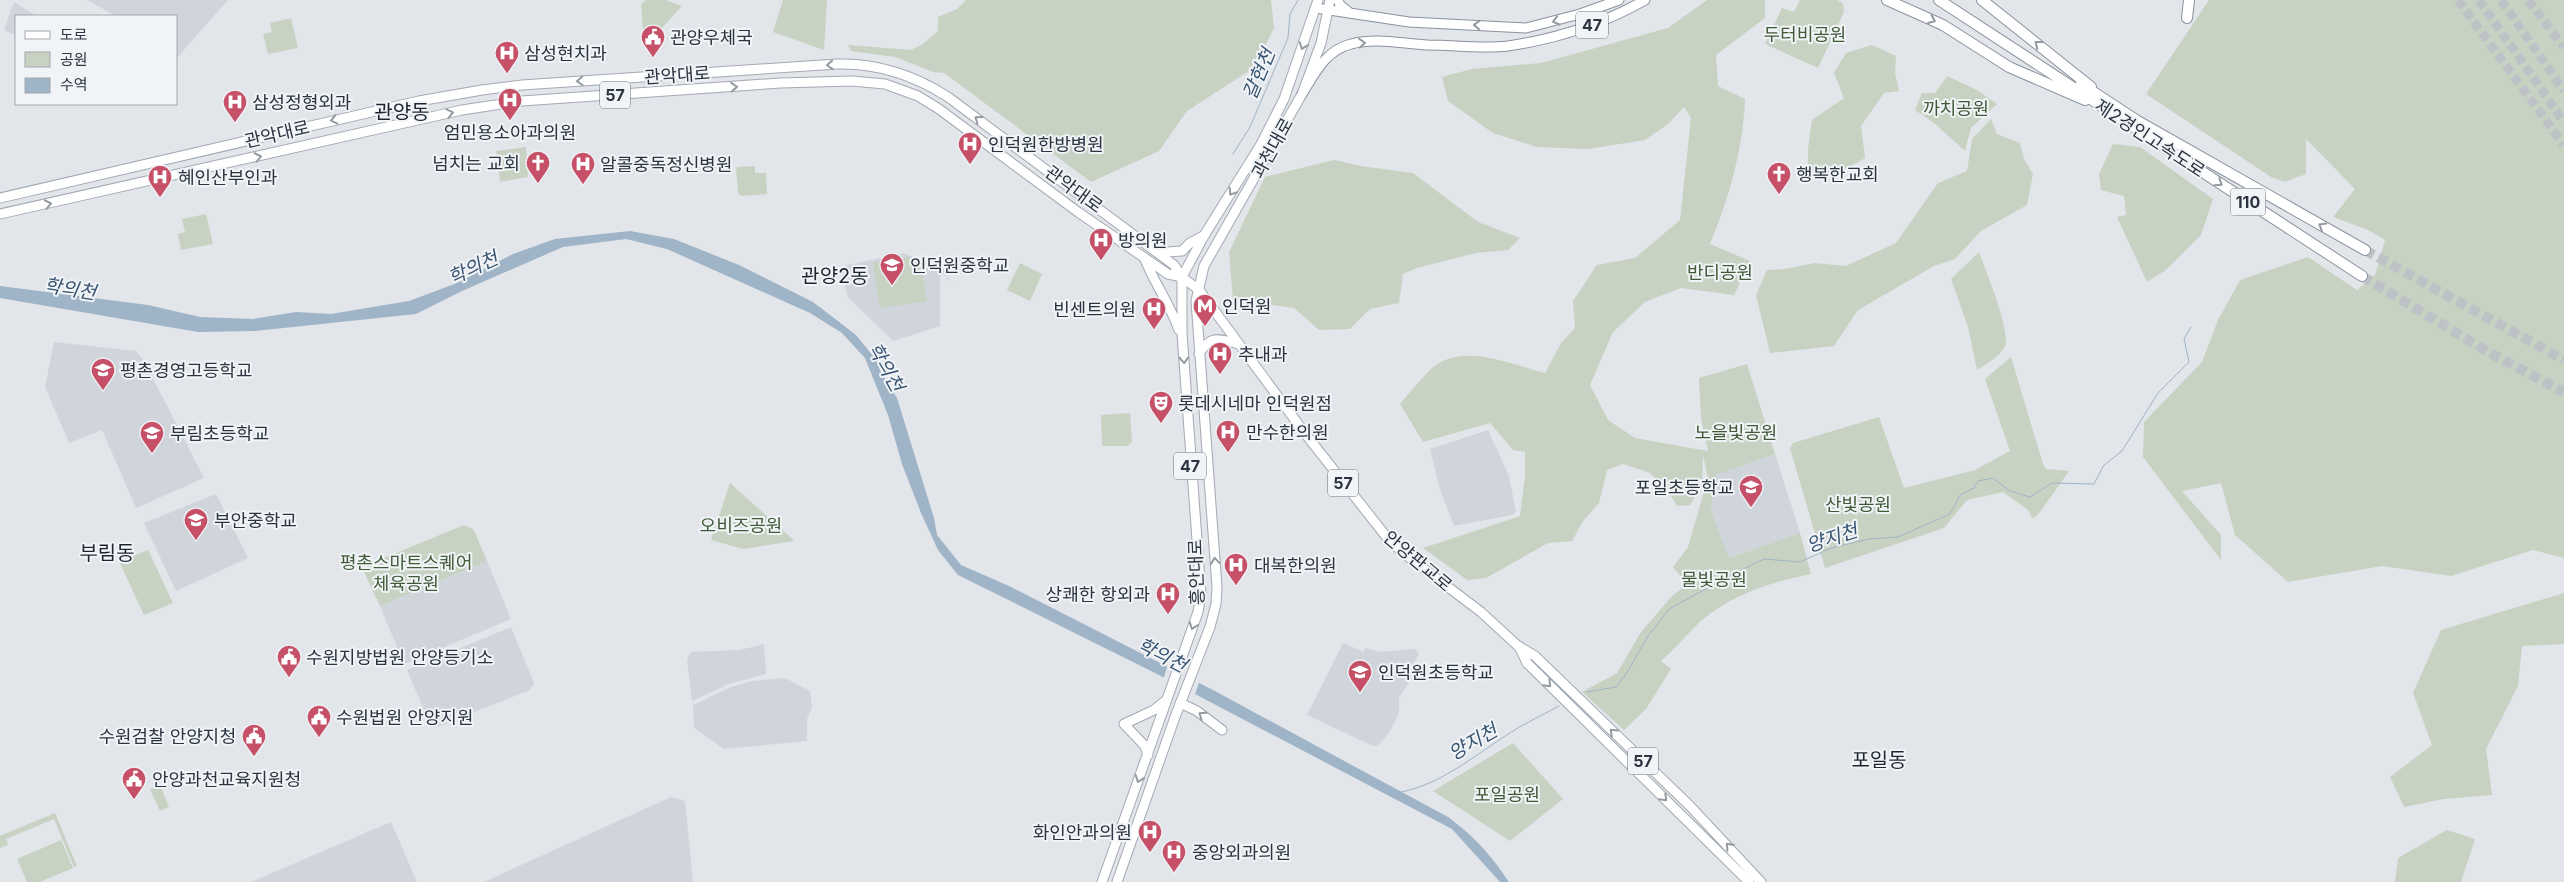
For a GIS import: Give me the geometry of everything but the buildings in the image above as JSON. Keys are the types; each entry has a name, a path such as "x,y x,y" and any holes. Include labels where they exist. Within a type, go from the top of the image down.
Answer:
{"highway":[{"path":"1887,0 1943,25 2009,67 2067,94 2101,102"},
{"name":"제2경인고속도로","path":"1939,0 2135,124 2362,276"},
{"name":"제2경인고속도로","path":"1951,0 2101,102"},
{"path":"1982,0 2086,82 2101,102"},
{"path":"2187,18 2189,0"},
{"name":"제2경인고속도로","path":"2135,124 2365,250"}],"main road":[{"name":"과천대로","path":"1199,290 1204,266 1302,94 1321,43 1330,0"},
{"path":"1338,0 1340,5 1350,13"},
{"name":"47","path":"1350,13 1409,22 1526,28 1580,14 1618,0"},
{"name":"47","path":"1302,94 1324,60 1351,44 1380,41 1421,45 1506,46 1592,25 1645,0"},
{"name":"과천대로","path":"1182,277 1205,234 1260,146 1284,99 1317,4"},
{"path":"1317,4 1328,10 1350,13"},
{"name":"관악대로","path":"0,198 419,101 482,90 531,84 845,64 882,68 925,82 1151,247 1174,265 1182,277"},
{"name":"관악대로","path":"0,214 462,110 522,101 780,83 868,81 900,89 939,109 1066,204 1168,274 1182,277"},
{"path":"1151,247 1167,252 1182,251 1190,243 1205,234"},
{"path":"1144,257 1152,277 1172,311 1183,341"},
{"name":"안양판교로","path":"1182,277 1199,290 1307,436 1385,535 1402,552 1481,612 1518,646 1535,656 1690,806 1761,882"},
{"name":"흥안대로","path":"1102,882 1198,612 1201,594 1183,341 1182,277"},
{"name":"흥안대로","path":"1117,882 1196,659 1213,620 1217,587 1198,354 1196,301 1199,290"},
{"path":"1198,354 1206,342 1214,339 1239,344"},
{"name":"안양판교로","path":"1518,646 1527,663 1749,882"},
{"path":"1148,755 1145,746 1124,724 1154,710 1167,696"},
{"path":"1181,701 1222,730"}],"shaded area":[{"path":"87,0 228,0 178,57 178,15 114,15"},
{"path":"14,2 35,15 15,15 15,36 4,30"},
{"name":"인덕원중학교","path":"904,253 945,270 946,275 957,288 940,270 940,326 893,341 848,297 839,267"},
{"path":"54,342 136,351 144,361 204,478 136,508 102,430 69,443 45,387"},
{"path":"1488,430 1509,476 1516,512 1512,515 1454,526 1440,489 1430,449"},
{"name":"포일초등학교","path":"1775,454 1800,533 1729,558 1711,511 1716,475"},
{"name":"부안중학교","path":"216,494 248,558 176,591 144,523"},
{"path":"487,561 511,619 404,664 380,606"},
{"path":"511,627 534,683 530,690 437,727 430,724 407,670"},
{"name":"인덕원초등학교","path":"1343,643 1364,652 1365,648 1380,652 1415,649 1419,654 1412,666 1411,679 1399,698 1399,713 1391,730 1378,746 1373,746 1307,715"},
{"path":"764,644 766,674 729,684 692,701 687,660 691,652 740,650"},
{"path":"785,678 810,691 812,708 807,719 807,741 724,749 694,728 693,705 731,687 752,681"},
{"path":"671,797 685,801 693,882 484,882"},
{"path":"391,822 417,882 251,882"}],"green space":[{"path":"646,0 666,0 682,6 660,30 643,31 641,4"},
{"path":"783,0 827,0 824,50 773,32"},
{"path":"966,0 1271,0 1274,28 1255,67 1187,111 1159,151 1091,182 944,73 933,72 895,57 851,51 848,45 911,50 923,44 938,31 938,17 957,9"},
{"path":"1707,0 1765,0 1765,18 1716,55 1718,86 1745,99 1744,118 1734,173 1710,244 1750,261 1734,295 1681,288 1645,302 1613,332 1590,385 1608,420 1635,438 1708,451 1701,418 1699,378 1747,364 1775,454 1716,475 1711,511 1729,558 1800,533 1811,574 1754,590 1727,603 1702,620 1661,661 1671,669 1646,709 1624,730 1582,692 1617,673 1641,632 1672,596 1687,584 1673,567 1688,547 1708,478 1703,455 1702,484 1690,505 1677,506 1668,491 1650,473 1623,464 1607,470 1599,503 1583,521 1572,541 1548,543 1486,578 1467,580 1423,548 1520,516 1525,476 1525,452 1513,450 1490,423 1423,442 1400,404 1431,369 1443,361 1457,357 1487,358 1545,373 1561,343 1575,328 1573,301 1597,265 1635,258 1680,220 1691,118 1684,107 1668,124 1645,140 1588,149 1537,147 1493,133 1448,101 1442,77 1472,69 1541,63 1668,28"},
{"name":"두터비공원","path":"1800,0 1837,0 1843,3 1844,12 1818,68 1765,44 1782,8 1794,12"},
{"path":"2209,0 2564,0 2564,558 2533,550 2451,576 2382,566 2288,582 2235,535 2221,483 2182,491 2221,535 2221,560 2143,457 2144,422 2202,362 2218,320 2240,280 2308,257 2357,290 2375,275 2385,240 2368,230 2333,217 2355,189 2306,139 2306,174 2285,182 2271,177 2146,94"},
{"path":"291,18 298,48 268,54 263,34 272,32 270,23"},
{"path":"1872,45 1896,56 1895,72 1899,91 1884,93 1861,126 1865,158 1853,165 1829,174 1808,174 1808,149 1812,120 1844,98 1834,73 1846,53"},
{"name":"까치공원","path":"1947,76 1977,90 1997,104 1971,128 1965,151 1934,123 1915,110 1922,93 1935,93"},
{"path":"1991,119 1997,134 2020,143 2024,159 2033,174 2027,205 1981,231 1955,259 1934,266 1858,310 1834,346 1770,353 1756,295 1767,270 1785,269 1814,263 1846,266 1896,243 1938,183 1967,171 1972,139"},
{"path":"2113,144 2140,147 2213,199 2201,235 2166,270 2147,282 2117,217 2126,215 2124,196 2101,190 2099,174"},
{"path":"526,147 528,177 500,182 496,151"},
{"path":"1334,160 1361,166 1413,173 1478,222 1520,238 1508,250 1476,253 1417,268 1403,274 1399,303 1370,309 1350,329 1319,330 1294,308 1233,300 1229,252 1265,177"},
{"path":"755,166 755,173 766,173 767,194 741,196 738,193 736,169 737,167"},
{"path":"206,214 213,244 181,250 178,234 185,232 182,219"},
{"path":"1979,252 2002,316 2006,341 2004,348 1999,354 1977,370 1968,327 1951,279"},
{"path":"907,257 921,265 927,301 880,308 873,262"},
{"path":"1020,263 1042,274 1030,301 1007,290"},
{"name":"산빛공원","path":"2011,357 2043,464 2046,469 2069,471 2040,512 2033,519 2028,510 2003,492 1967,500 1944,528 1825,568 1790,448 1793,443 1879,417 1904,488 1975,470 2010,451 1985,379"},
{"path":"1130,413 1132,442 1128,446 1102,446 1101,415"},
{"name":"오비즈공원","path":"730,483 794,541 743,549 711,540"},
{"name":"평촌스마트스퀘어 체육공원","path":"464,525 474,530 487,561 380,606 364,572 367,565"},
{"path":"148,550 173,603 144,615 119,561"},
{"path":"2564,593 2564,644 2522,646 2518,686 2486,749 2492,795 2444,799 2404,807 2390,777 2432,745 2413,693 2441,630"},
{"name":"포일공원","path":"1513,743 1563,799 1510,841 1433,791"},
{"path":"160,785 169,807 160,811 150,789"},
{"path":"55,813 77,866 74,867 54,819 6,839 8,845 0,848 0,836"},
{"path":"2447,830 2475,839 2461,882 2395,882 2398,858"},
{"path":"61,840 73,868 40,882 27,882 17,859"}],"water":[{"name":"학의천","path":"630,231 674,239 739,265 813,302 856,335 877,361 881,373 897,398 934,518 937,535 961,565 1009,586 1213,690 1448,817 1482,846 1509,882 1500,882 1452,829 1157,674 958,575 938,550 921,513 902,464 888,415 865,358 842,333 810,313 667,249 626,239 563,247 462,291 416,314 255,331 198,332 0,298 0,286 148,305 200,317 253,319 296,312 331,314 409,301 457,283 513,254 555,239"}],"pier":[{"path":"1168,664 1200,680 1194,697 1163,680"}],"waterway":[{"name":"갈현천","path":"1233,154 1250,127 1288,38 1290,14 1298,0"},
{"name":"양지천","path":"1587,692 1616,687 1628,671 1648,636 1669,609 1764,559 1800,562 1831,548 1869,539 1898,537 1950,514 1960,495 1974,488 1978,481 1993,478 2010,491 2030,497 2052,483 2094,484 2104,465 2122,451 2158,393 2189,362 2184,339 2191,327"},
{"name":"양지천","path":"1401,792 1417,788 1447,774 1518,728 1559,706"}],"tunnel":[{"path":"2458,0 2564,145"},
{"path":"2479,0 2564,122"},
{"path":"2501,0 2564,91"},
{"path":"2528,0 2564,47"},
{"path":"2365,250 2564,360"},
{"path":"2362,276 2490,353 2564,392"}],"place":[{"name":"관양우체국","path":"653,58"},
{"name":"삼성현치과","path":"507,74"},
{"name":"엄민용소아과의원","path":"510,121"},
{"name":"삼성정형외과","path":"235,123"},
{"name":"인덕원한방병원","path":"970,165"},
{"name":"넘치는 교회","path":"538,184"},
{"name":"알콜중독정신병원","path":"583,185"},
{"name":"행복한교회","path":"1779,195"},
{"name":"혜인산부인과","path":"160,198"},
{"name":"방의원","path":"1101,261"},
{"name":"인덕원중학교","path":"892,286"},
{"name":"인덕원","path":"1205,327"},
{"name":"빈센트의원","path":"1154,330"},
{"name":"추내과","path":"1220,375"},
{"name":"평촌경영고등학교","path":"103,391"},
{"name":"롯데시네마 인덕원점","path":"1161,424"},
{"name":"만수한의원","path":"1228,453"},
{"name":"부림초등학교","path":"152,454"},
{"name":"포일초등학교","path":"1751,508"},
{"name":"부안중학교","path":"196,541"},
{"name":"대복한의원","path":"1236,586"},
{"name":"상쾌한 항외과","path":"1168,615"},
{"name":"수원지방법원 안양등기소","path":"289,678"},
{"name":"인덕원초등학교","path":"1360,693"},
{"name":"수원법원 안양지원","path":"319,738"},
{"name":"수원검찰 안양지청","path":"254,757"},
{"name":"안양과천교육지원청","path":"134,800"},
{"name":"화인안과의원","path":"1150,853"},
{"name":"중앙외과의원","path":"1174,873"}],"district":[{"name":"관양동","path":"402,112"},
{"name":"관양2동","path":"835,276"},
{"name":"부림동","path":"107,553"},
{"name":"포일동","path":"1879,760"}],"park label":[{"name":"반디공원","path":"1720,272"},
{"name":"노을빛공원","path":"1736,432"},
{"name":"물빛공원","path":"1714,579"}]}
